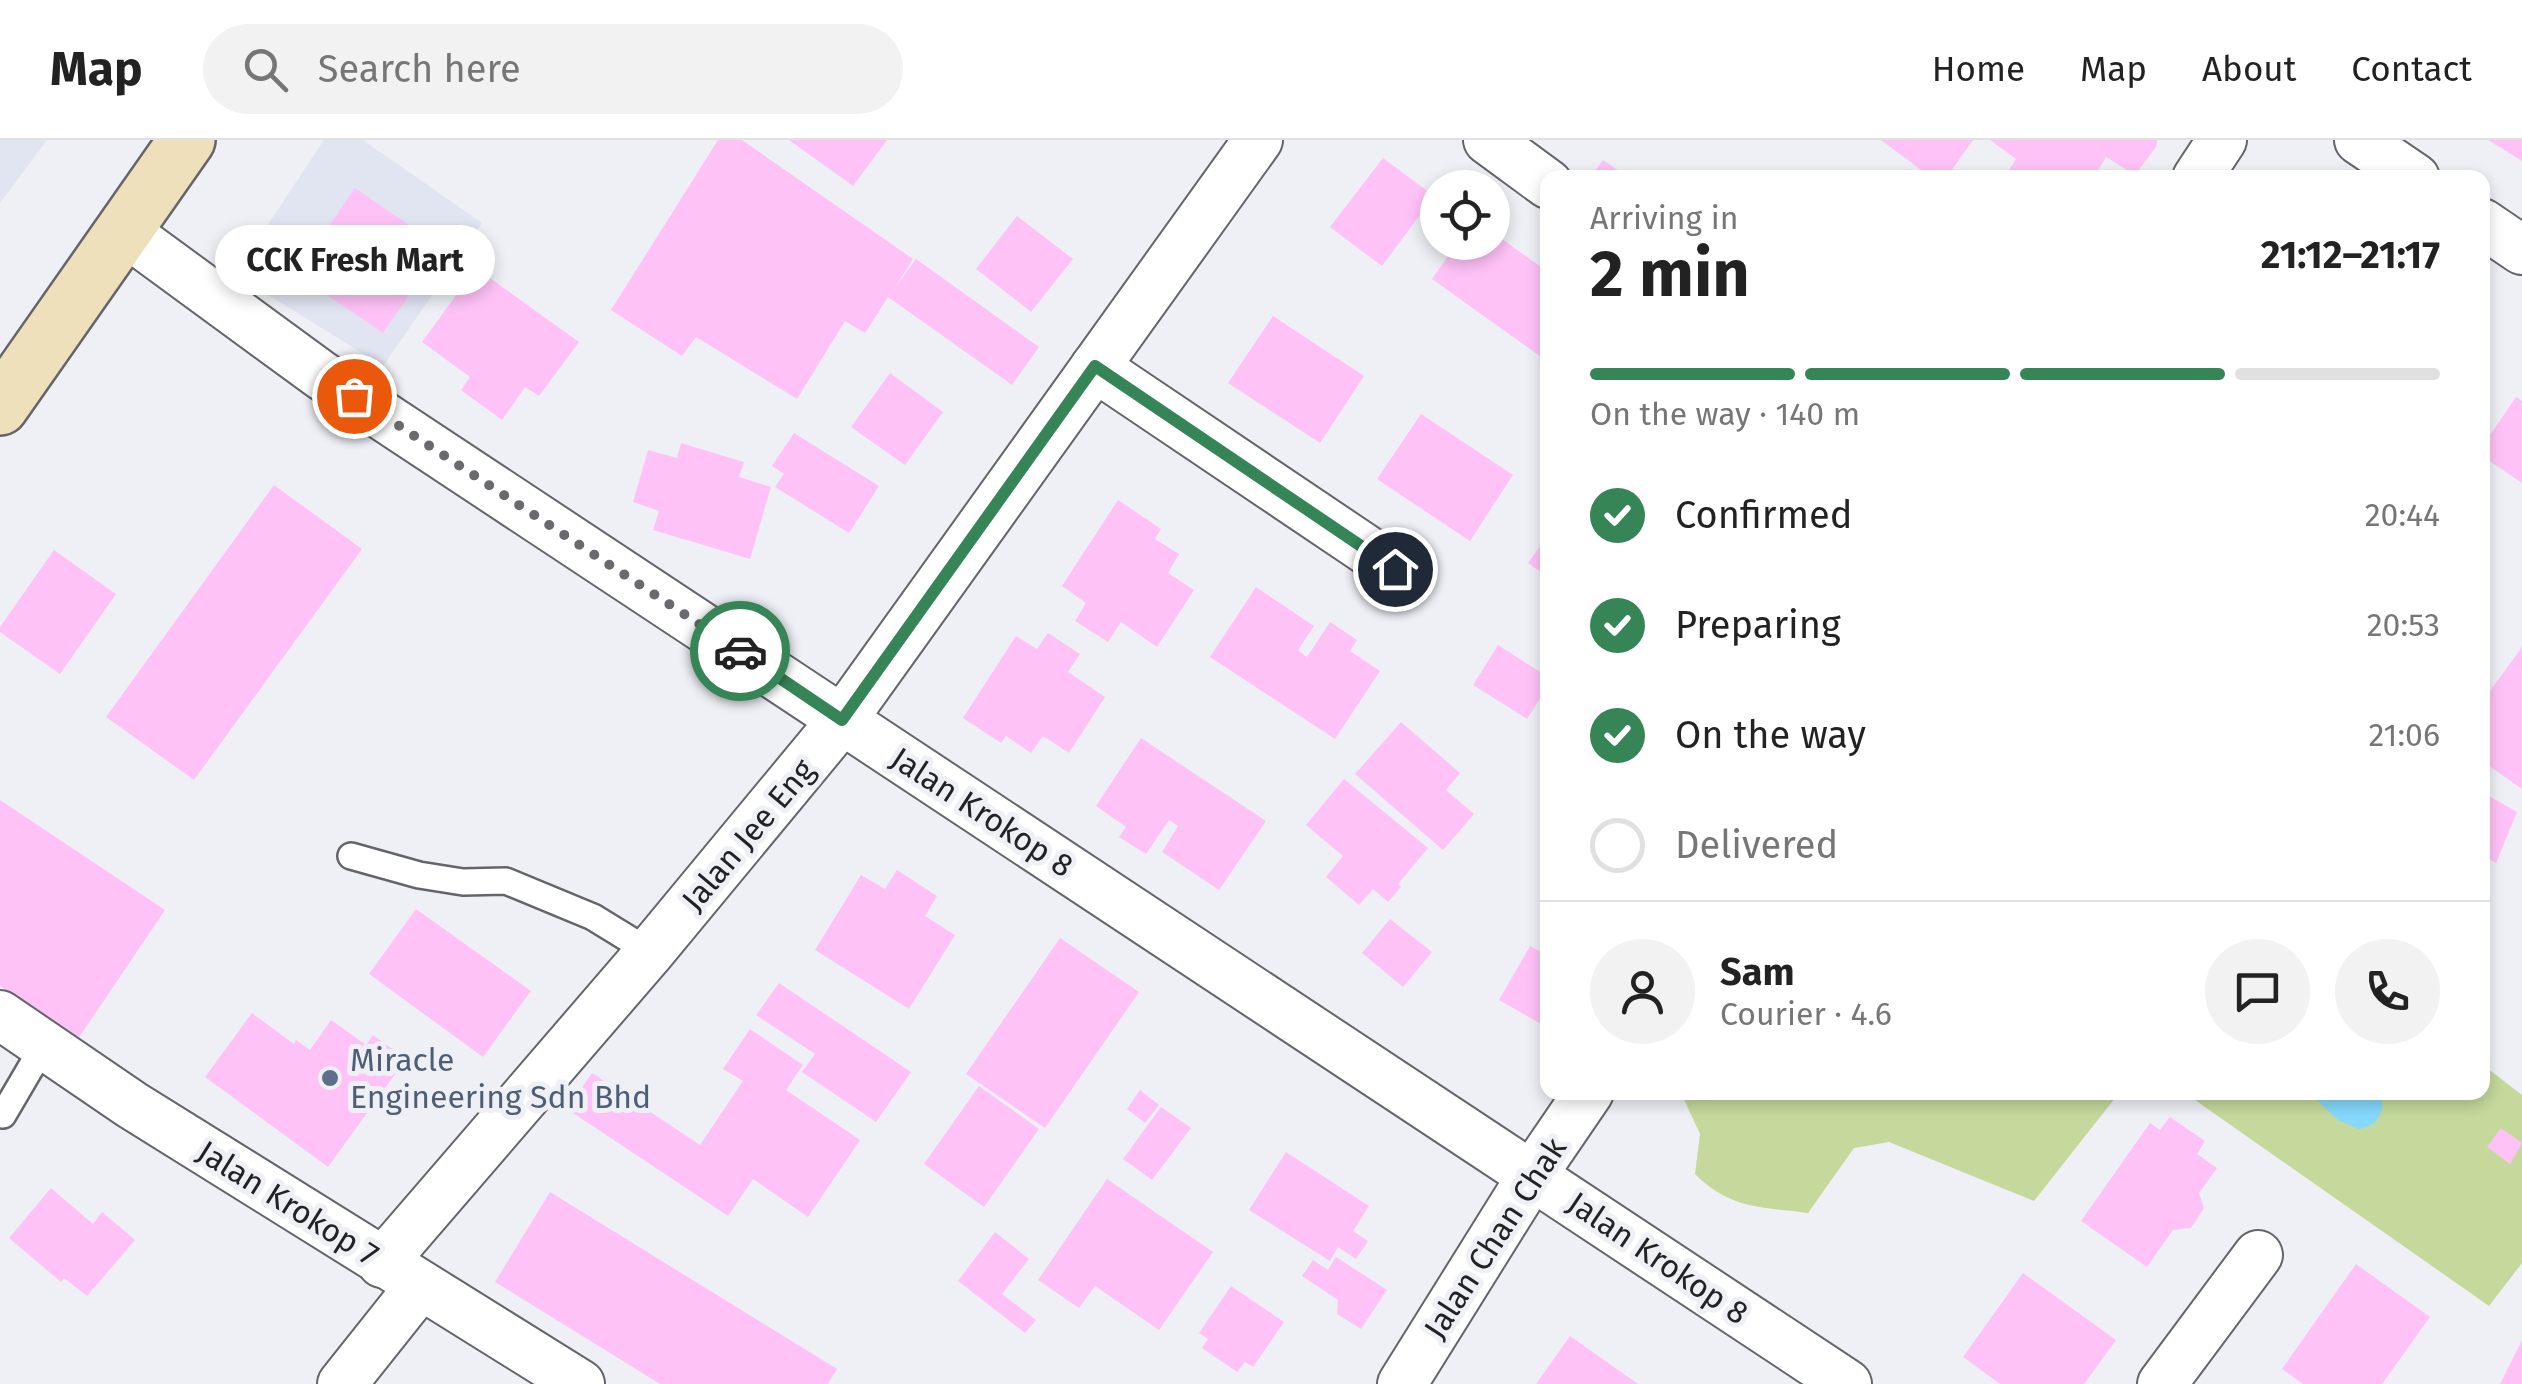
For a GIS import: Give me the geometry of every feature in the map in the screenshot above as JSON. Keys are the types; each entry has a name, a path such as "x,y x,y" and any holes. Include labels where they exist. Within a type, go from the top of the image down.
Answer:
{"street":[{"path":"0,407 188,140"},
{"name":"Jalan Jee Eng","path":"342,1384 401,1275 650,952 842,720 1258,140"},
{"path":"1488,140 1540,178"},
{"path":"2202,170 2222,140"},
{"path":"2359,140 2402,170"},
{"path":"2490,228 2522,250"},
{"name":"Jalan Krokop 8","path":"124,230 321,375 1847,1384"},
{"path":"1095,366 1395,569"},
{"name":"Jalan Krokop 7","path":"0,1015 132,1105 580,1384"},
{"name":"Jalan Chan Chak","path":"1402,1384 1584,1100"},
{"path":"2162,1384 2258,1254"}],"lane":[{"path":"351,856 463,882 506,881 592,917 650,952"},
{"path":"1,1116 44,1045"}],"shaded area":[{"path":"0,140 47,140 0,203"},
{"path":"324,140 363,140 482,223 383,366 254,286 269,223"}],"green space":[{"path":"2490,1070 2522,1095 2522,1263 2489,1306 2195,1100 2490,1100"},
{"path":"1684,1100 2113,1100 2034,1201 1889,1142 1854,1148 1808,1213 1761,1207 1721,1194 1695,1174 1700,1134"}],"water":[{"path":"2317,1100 2382,1100 2381,1112 2371,1125 2359,1129 2338,1120"}],"building":[{"path":"718,140 742,140 913,259 894,289 916,259 1039,347 1012,385 888,297 865,333 845,321 797,399 696,337 682,356 611,310"},
{"path":"789,140 887,140 853,186"},
{"path":"1881,140 1973,140 1952,170 1921,170"},
{"path":"1990,140 2157,140 2139,170 2127,170 2106,157 2098,170 2009,170 2016,159"},
{"path":"2488,140 2522,140 2522,161"},
{"path":"1383,158 1420,186 1420,215 1382,266 1330,227"},
{"path":"1603,160 1617,170 1596,170"},
{"path":"355,188 442,248 383,333 296,274"},
{"path":"1017,216 1073,259 1031,312 976,269"},
{"path":"1510,245 1540,266 1540,356 1432,279 1445,260 1510,260"},
{"path":"476,268 579,342 539,396 525,387 502,420 461,390 470,377 422,342"},
{"path":"1273,316 1364,376 1320,443 1228,383"},
{"path":"890,373 943,412 905,465 851,427"},
{"path":"2516,397 2522,401 2522,483 2490,461 2490,435"},
{"path":"1421,414 1513,475 1470,541 1377,479"},
{"path":"794,433 879,486 849,533 775,487 784,474 772,466"},
{"path":"681,443 744,462 739,477 771,487 750,559 653,530 659,511 633,502 648,450 677,458"},
{"path":"274,485 362,549 194,780 106,717"},
{"path":"1118,500 1161,529 1155,539 1179,554 1168,573 1194,590 1157,647 1121,622 1108,642 1075,621 1086,603 1062,586"},
{"path":"1540,546 1540,571 1528,563"},
{"path":"54,550 116,594 60,674 0,632"},
{"path":"1256,587 1314,626 1298,650 1307,657 1330,622 1357,640 1350,651 1380,671 1335,739 1210,657"},
{"path":"1048,633 1080,654 1068,672 1105,697 1069,753 1043,736 1031,753 1006,736 1001,743 963,718 1016,636 1037,649"},
{"path":"1498,645 1540,672 1540,699 1527,719 1473,685"},
{"path":"2522,647 2522,789 2490,767 2490,691"},
{"path":"1401,722 1460,773 1446,790 1474,814 1443,850 1355,774"},
{"path":"1141,738 1266,821 1219,890 1162,852 1178,826 1169,820 1146,854 1119,837 1126,827 1096,806"},
{"path":"1344,779 1428,848 1388,902 1373,889 1359,905 1326,877 1343,856 1306,825"},
{"path":"2490,797 2517,812 2496,863 2490,860"},
{"path":"0,800 165,910 78,1039 0,986"},
{"path":"897,870 937,896 925,916 955,935 909,1009 815,950 861,875 885,889"},
{"path":"416,909 531,991 483,1057 369,974"},
{"path":"1390,919 1432,952 1403,987 1362,953"},
{"path":"1060,938 1139,992 1045,1128 966,1074"},
{"path":"1530,946 1540,952 1540,1023 1499,1000"},
{"path":"779,983 911,1072 876,1122 802,1072 815,1054 756,1015"},
{"name":"Miracle Engineering Sdn Bhd","path":"252,1013 294,1044 296,1040 310,1050 331,1020 366,1045 373,1035 406,1059 328,1167 205,1077"},
{"path":"750,1029 803,1065 786,1090 860,1140 808,1217 753,1179 728,1216 567,1109 592,1073 700,1145 743,1081 723,1069"},
{"path":"979,1086 1039,1129 984,1207 924,1164"},
{"path":"1140,1090 1159,1105 1145,1123 1127,1109"},
{"path":"1161,1107 1191,1128 1152,1180 1123,1159"},
{"path":"2170,1117 2205,1141 2197,1154 2217,1168 2199,1193 2204,1208 2191,1228 2173,1230 2147,1267 2081,1221 2150,1123 2160,1130"},
{"path":"2501,1128 2522,1143 2510,1164 2487,1147"},
{"path":"1286,1152 1369,1206 1353,1231 1368,1241 1356,1259 1338,1247 1330,1261 1249,1210"},
{"path":"1107,1179 1213,1252 1159,1330 1095,1286 1079,1308 1038,1280"},
{"path":"51,1188 93,1224 102,1212 135,1240 87,1296 64,1278 61,1282 9,1238"},
{"path":"550,1192 837,1369 828,1384 660,1384 495,1282"},
{"path":"995,1232 1029,1259 1002,1294 1036,1320 1025,1333 958,1281"},
{"path":"1336,1257 1387,1290 1361,1329 1337,1314 1338,1300 1302,1276 1313,1260 1328,1270"},
{"path":"2356,1264 2430,1317 2382,1384 2303,1384 2282,1369"},
{"path":"2023,1273 2116,1340 2084,1384 2000,1384 1963,1357"},
{"path":"1231,1286 1284,1322 1253,1367 1245,1362 1237,1372 1202,1348 1208,1339 1199,1333"},
{"path":"1570,1336 1638,1384 1536,1384"},
{"path":"2522,1340 2522,1384 2500,1384"}],"way so far":[{"path":"354,396 740,651"}],"place":[{"name":"CCK Fresh Mart","path":"354,396"},
{"name":"Miracle Engineering Sdn Bhd","path":"330,1078"}],"route":[{"path":"740,651 842,720 1095,366 1395,569"}]}
